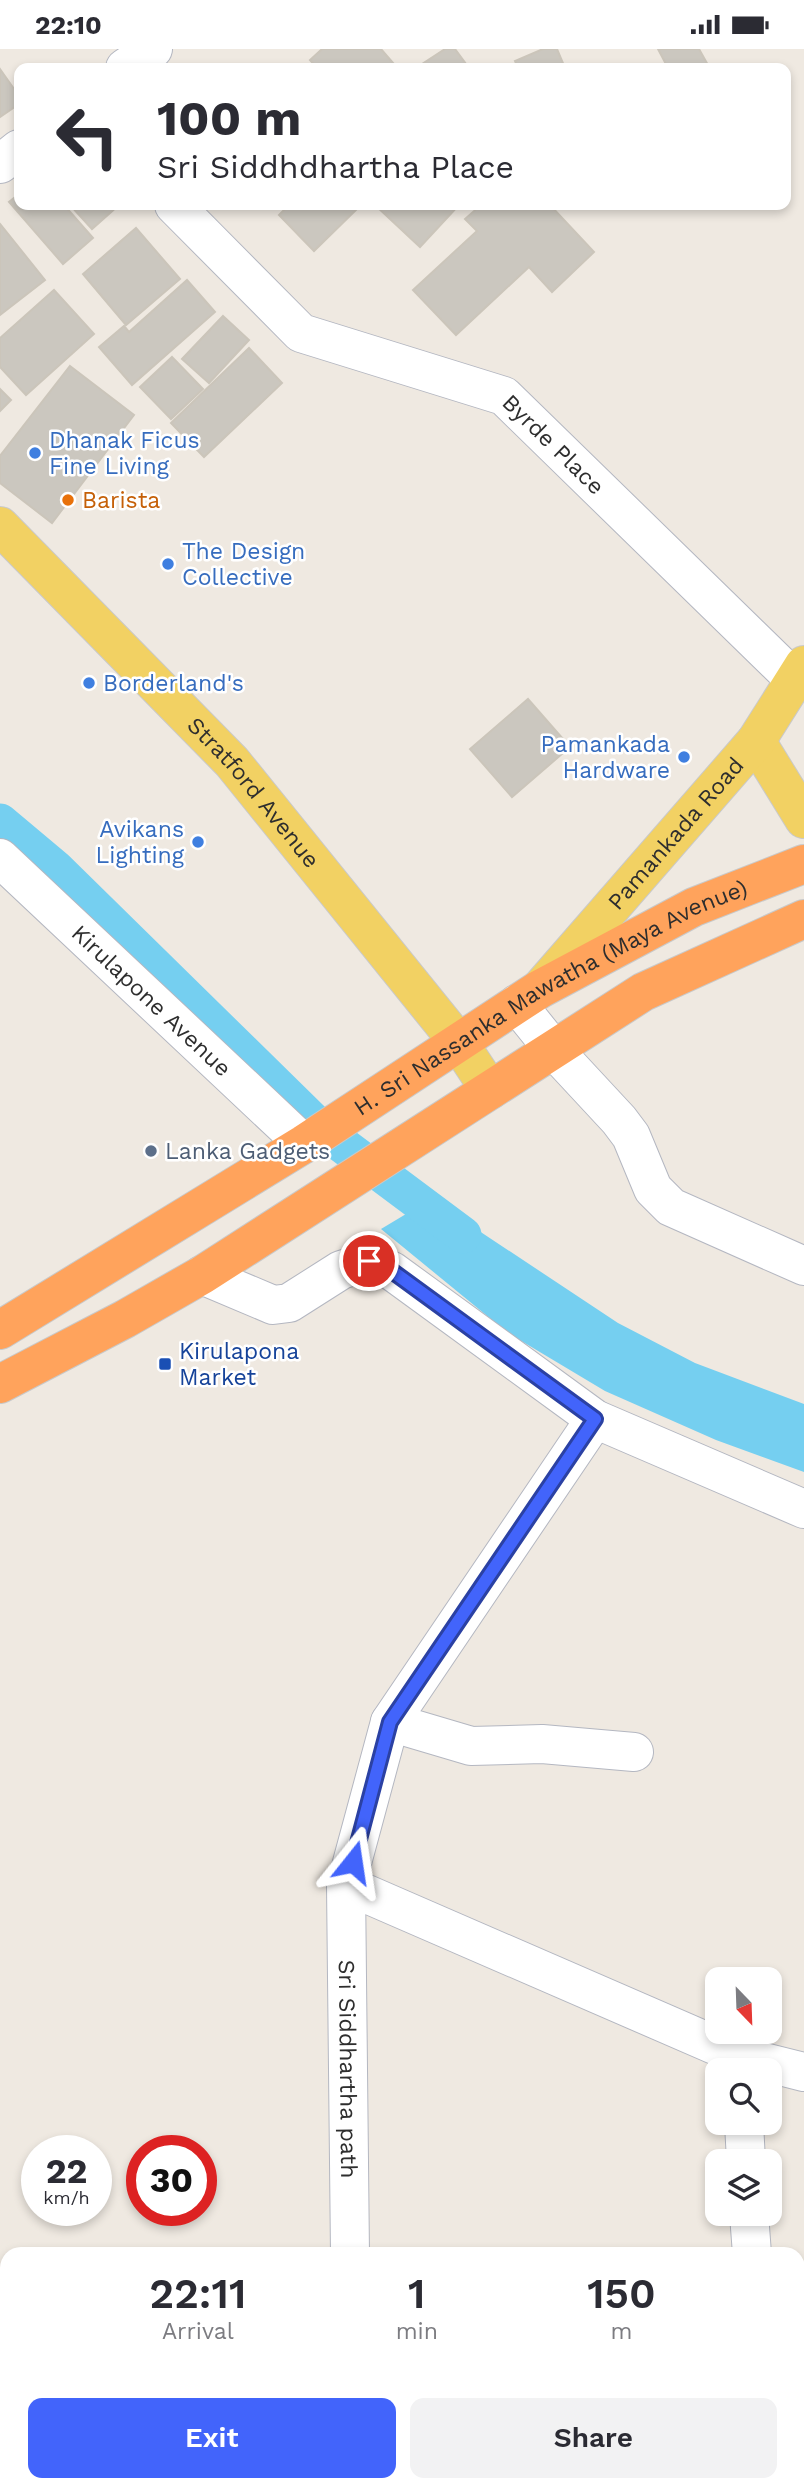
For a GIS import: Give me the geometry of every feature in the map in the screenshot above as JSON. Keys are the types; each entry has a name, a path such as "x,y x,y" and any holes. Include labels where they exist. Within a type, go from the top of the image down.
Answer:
{"highway":[{"name":"H. Sri Nassanka Mawatha (Maya Avenue)","path":"2,1326 304,1144 528,997 694,907 804,864"},
{"name":"H. Sri Nassanka Mawatha (Maya Avenue)","path":"0,1384 125,1319 202,1275 643,992 804,919"}],"main road":[{"name":"Stratford Avenue","path":"0,526 232,762 459,1042 490,1090"},
{"name":"Pamankada Road","path":"528,997 756,741 800,672"},
{"name":"Pamankada Road","path":"756,741 804,819"}],"street":[{"path":"132,63 153,49"},
{"path":"0,164 14,153"},
{"name":"Byrde Place","path":"179,210 302,333 504,396 800,672"},
{"name":"Kirulapone Avenue","path":"0,858 304,1144"},
{"path":"528,997 554,1050 631,1136 653,1189 671,1207 804,1266"},
{"path":"202,1275 273,1305 289,1303 341,1270 369,1261 392,1271 595,1419 804,1509"},
{"name":"Sri Siddhartha path","path":"350,2247 346,1885 390,1722 595,1419"},
{"path":"390,1722 471,1746 542,1744 634,1752"},
{"path":"346,1885 730,2058"},
{"path":"782,2069 804,2072"},
{"path":"750,2226 751,2247"}],"water":[{"path":"431,1199 618,1323 695,1363 804,1404 804,1472 716,1440 605,1391 508,1333 381,1229"}],"building":[{"path":"322,49 381,49 393,63 313,63 310,60"},
{"path":"445,49 455,49 465,63 424,63"},
{"path":"543,49 557,49 563,63 516,63 515,61"},
{"path":"658,49 699,49 707,63 665,63"},
{"path":"0,69 14,89 14,107 0,117"},
{"path":"16,210 68,210 93,238 63,264"},
{"path":"75,210 113,210 92,229"},
{"path":"284,210 356,210 314,251 279,215"},
{"path":"380,210 454,210 420,247"},
{"path":"475,210 555,210 594,252 552,292 529,267 456,335 413,290 477,231 465,219"},
{"path":"0,224 45,280 0,315"},
{"path":"136,228 180,279 126,325 83,274"},
{"path":"187,280 215,312 132,385 99,347 124,326 129,332"},
{"path":"54,290 94,334 26,395 0,367 0,338"},
{"path":"223,316 249,340 209,383 182,359"},
{"path":"249,348 282,383 204,457 171,423"},
{"path":"172,357 203,389 171,419 140,387"},
{"path":"70,366 134,415 52,523 0,483 0,456"},
{"path":"0,389 11,400 0,411"},
{"path":"528,699 570,747 512,797 470,749"}],"waterway":[{"path":"0,822 56,869 321,1129 463,1235"}],"place":[{"name":"Dhanak Ficus Fine Living","path":"35,453"},
{"name":"Barista","path":"68,500"},
{"name":"The Design Collective","path":"168,564"},
{"name":"Borderland's","path":"89,683"},
{"name":"Pamankada Hardware","path":"684,757"},
{"name":"Avikans Lighting","path":"198,842"},
{"name":"Lanka Gadgets","path":"151,1151"},
{"name":"Kirulapona Market","path":"165,1364"}],"route":[{"path":"353,1862 390,1722 595,1419 392,1271 369,1261"}]}
